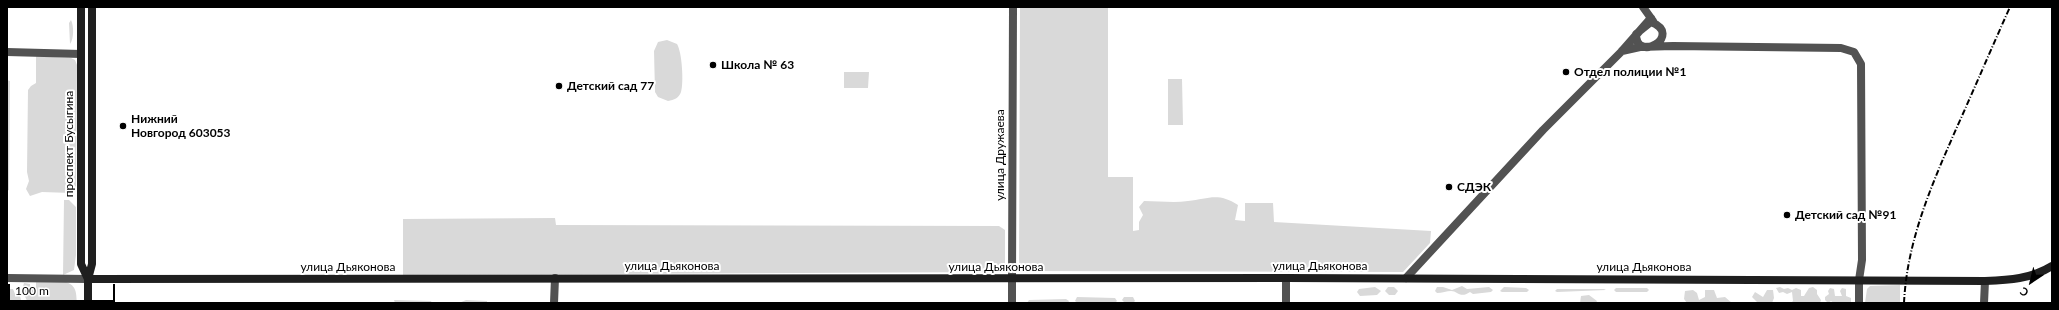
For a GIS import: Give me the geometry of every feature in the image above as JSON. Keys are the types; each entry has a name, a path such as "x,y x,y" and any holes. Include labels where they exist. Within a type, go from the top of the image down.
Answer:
{"main road":[{"name":"проспект Бусыгина","path":"81,7 81,264 88,279"},
{"name":"проспект Бусыгина","path":"88,303 88,279 92,264 92,7"},
{"name":"улица Дьяконова","path":"88,279 1406,278 1985,281 2009,280 2033,276 2052,266"}],"street":[{"name":"улица Дружаева","path":"1012,7 1012,303"},
{"path":"1644,7 1673,46"},
{"path":"1406,278 1543,130 1622,51 1636,34 1645,26 1656,25"},
{"path":"1655,47 1661,42 1656,25"},
{"path":"1636,34 1639,44 1645,47"},
{"path":"1622,51 1645,47 1673,46 1841,48 1854,52 1861,64 1862,260 1859,280 1859,303"},
{"path":"7,52 81,54"},
{"name":"улица Дьяконова","path":"7,278 88,279"},
{"path":"554,303 555,278"},
{"path":"1286,278 1286,303"},
{"path":"1984,303 1985,281"}],"shaded area":[{"path":"1020,7 1108,7 1108,177 1133,177 1133,231 1139,230 1139,222 1143,215 1139,207 1144,201 1177,202 1219,197 1238,205 1235,220 1245,221 1245,203 1273,203 1274,222 1431,231 1430,243 1403,272 1025,271 1019,264"},
{"path":"71,20 73,32 70,44 69,23"},
{"path":"667,40 677,44 679,48 682,75 682,88 679,96 668,101 658,97 655,92 654,51 658,42"},
{"path":"36,56 71,58 75,60 77,65 76,186 71,193 42,192 30,196 26,189 29,181 27,172 28,90 36,83"},
{"path":"844,72 869,72 868,88 844,88"},
{"path":"1168,79 1182,79 1183,125 1168,125"},
{"path":"7,80 10,81 9,190 7,191"},
{"path":"64,200 69,200 76,207 76,255 74,270 63,275"},
{"path":"555,218 556,225 999,226 1005,230 1005,264 1004,268 998,272 403,275 403,219"},
{"path":"36,281 66,282 70,284 75,290 77,303 28,303 22,290 24,283 30,284 30,289 36,290"},
{"path":"1900,285 1900,303 1865,303 1867,289 1870,286"},
{"path":"1462,286 1467,289 1489,287 1493,290 1491,292 1473,294 1470,292 1464,295 1453,291 1437,293 1435,291 1437,287 1452,290"},
{"path":"1375,287 1381,291 1377,295 1360,296 1357,292 1359,289"},
{"path":"1388,287 1394,287 1398,291 1395,295 1389,295 1385,291"},
{"path":"1504,287 1526,288 1529,290 1527,292 1500,291"},
{"path":"1780,287 1792,290 1796,288 1801,290 1801,296 1804,296 1809,288 1813,287 1817,290 1817,294 1821,300 1820,303 1791,303 1793,301 1792,292 1787,294 1783,292 1779,293 1776,288"},
{"path":"1616,288 1647,288 1649,290 1647,292 1616,292 1614,290"},
{"path":"1830,288 1834,289 1835,296 1842,296 1840,291 1842,288 1846,289 1846,296 1851,298 1851,303 1834,303 1831,301 1828,303 1825,300 1825,297 1829,294 1828,291"},
{"path":"7,289 13,289 15,294 20,296 21,300 19,303 12,301 7,303"},
{"path":"1557,289 1606,290 1557,292 1555,291"},
{"path":"1693,290 1697,293 1699,300 1705,297 1705,290 1714,290 1717,298 1725,297 1732,303 1687,303 1684,299 1685,291"},
{"path":"1767,290 1773,290 1774,298 1772,303 1758,303 1752,297 1755,292 1763,297"},
{"path":"1589,295 1597,301 1596,303 1580,303 1581,296"},
{"path":"1077,297 1115,298 1117,301 1115,303 1078,303 1075,301"},
{"path":"1124,297 1133,297 1135,301 1133,303 1125,303 1122,300"},
{"path":"1066,299 1069,301 1068,303 1027,303 1029,300"},
{"path":"394,300 431,301 432,303 395,303"},
{"path":"466,300 487,301 487,303 459,303"}],"railway":[{"path":"1904,303 1910,257 1922,213 1948,148 2010,7"}],"place":[{"name":"Школа № 63","path":"713,65"},
{"name":"Отдел полиции №1","path":"1566,72"},
{"name":"Детский сад 77","path":"559,86"},
{"name":"Нижний Новгород 603053","path":"123,126"},
{"name":"СДЭК","path":"1449,187"},
{"name":"Детский сад №91","path":"1787,215"}]}
